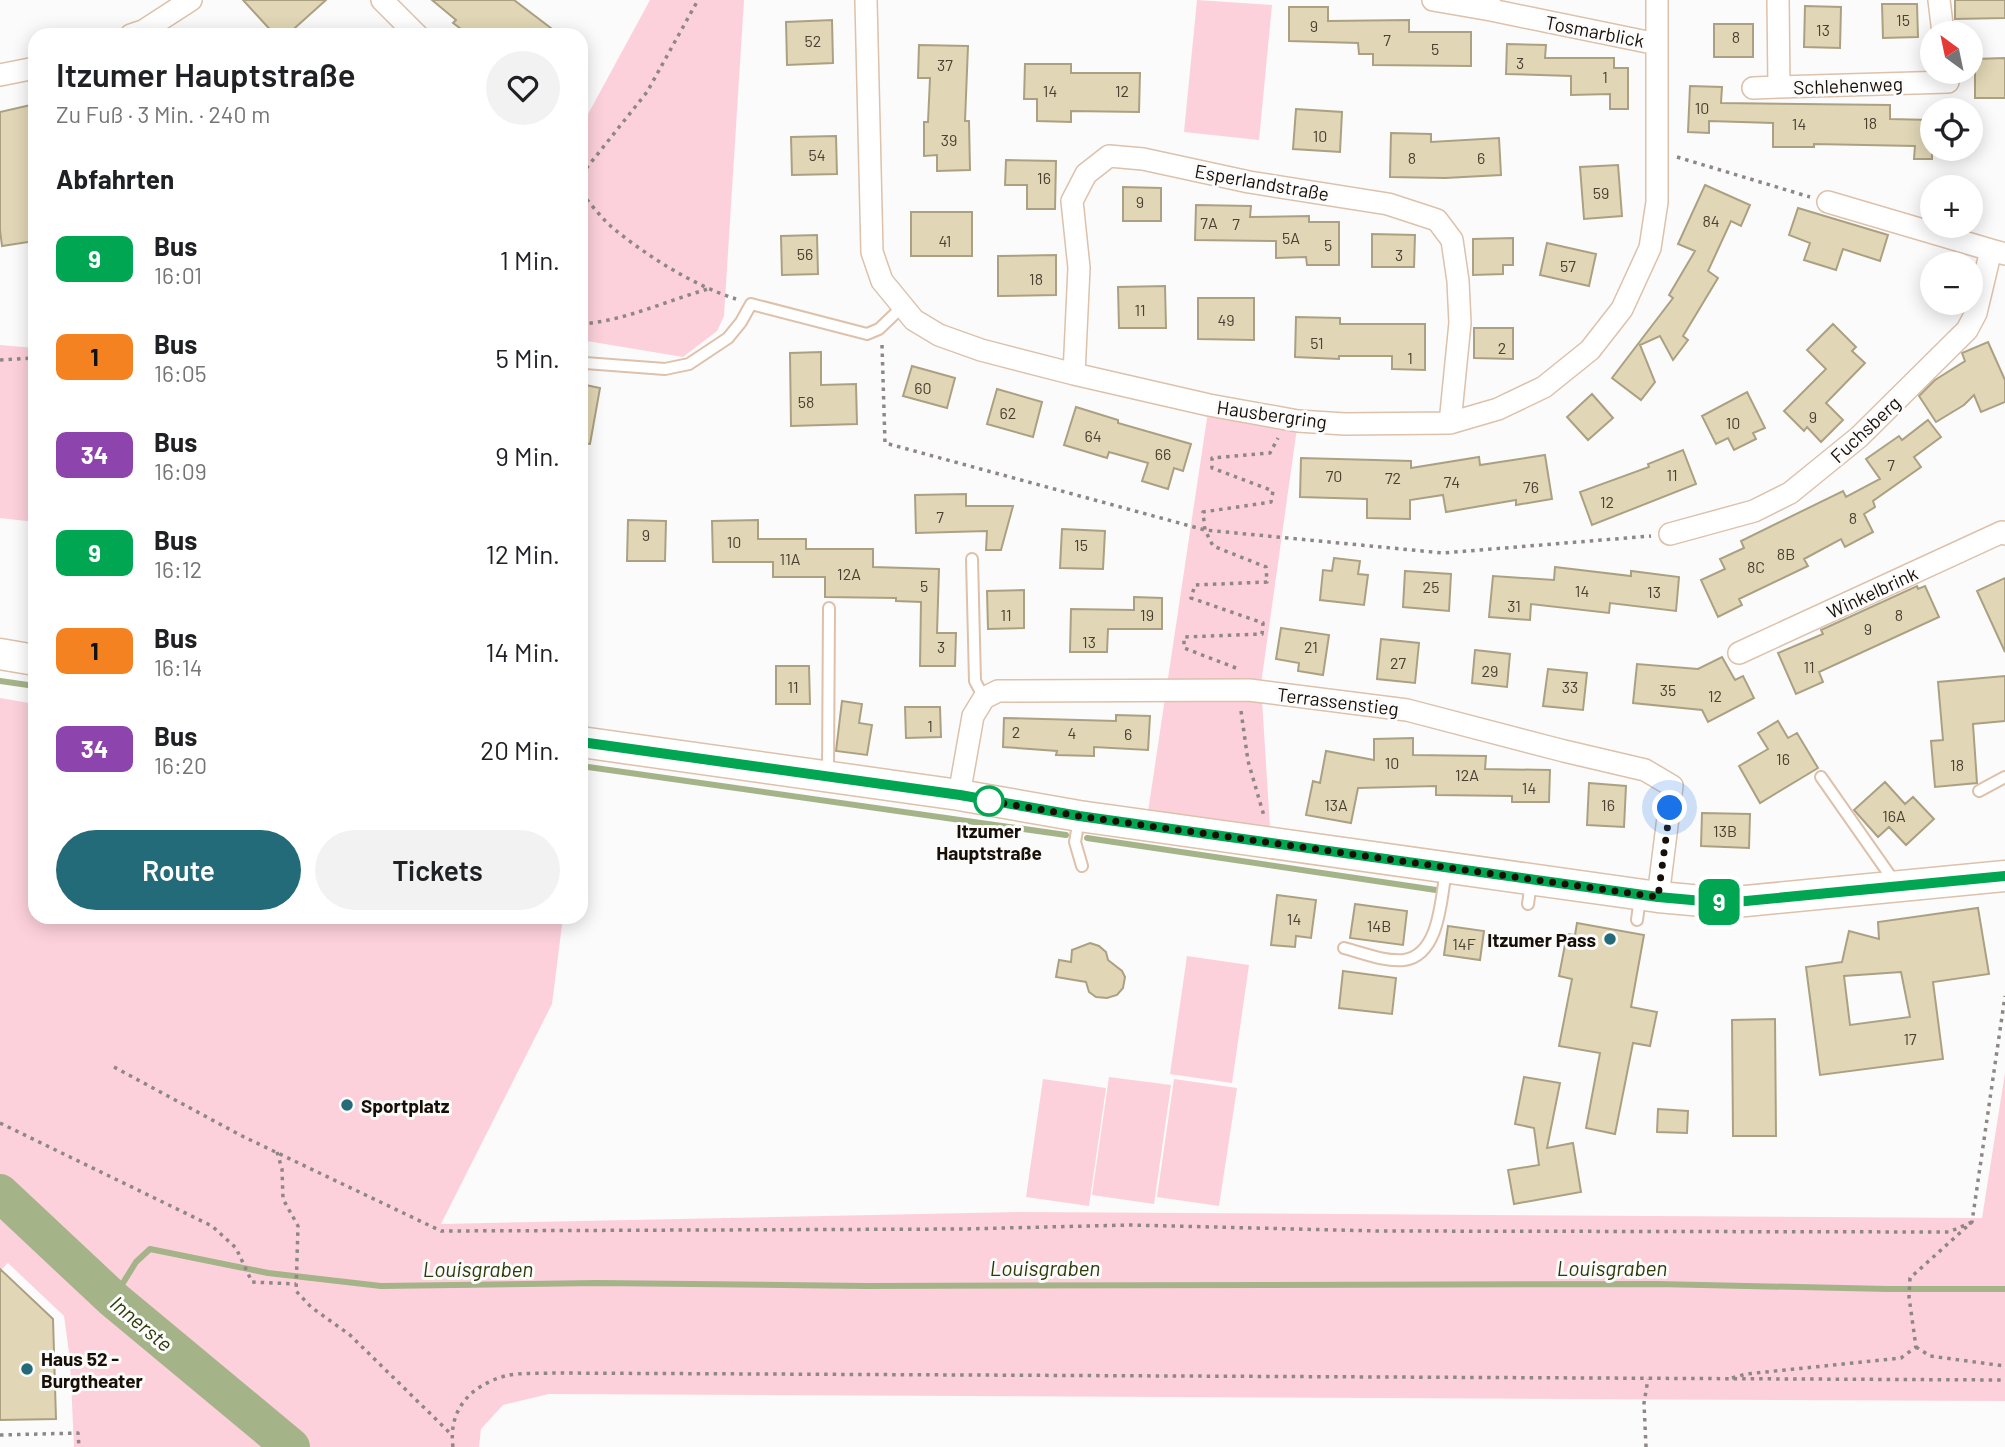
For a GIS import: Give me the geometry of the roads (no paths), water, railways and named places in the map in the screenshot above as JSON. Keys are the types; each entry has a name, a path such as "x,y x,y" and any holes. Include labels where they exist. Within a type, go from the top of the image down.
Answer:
{"main road":[{"path":"0,654 28,659"},
{"path":"588,743 1446,867 1530,892 1645,904 1725,903 2005,876"}],"street":[{"path":"148,28 191,0"},
{"path":"382,0 410,28"},
{"name":"Hausbergring","path":"866,0 872,252 882,281 901,308 914,320 939,335 981,350 1074,374 1209,405 1280,418 1345,424 1450,423 1498,409 1544,387 1590,350 1622,309 1650,248 1657,202 1657,0"},
{"name":"Tosmarblick","path":"1433,0 1490,5 1657,44"},
{"name":"Schlehenweg","path":"1778,0 1779,87"},
{"path":"1939,0 1942,21"},
{"path":"0,75 28,69"},
{"name":"Schlehenweg","path":"1753,88 1920,83"},
{"name":"Esperlandstraße","path":"1074,374 1079,268 1072,201 1086,174 1109,156 1143,159 1250,182 1388,204 1437,220 1452,240 1461,323 1450,423"},
{"name":"Fuchsberg","path":"1670,534 1754,512 1790,493 1859,437 1967,330 1976,313 1998,252 1828,202"},
{"name":"Winkelbrink","path":"1739,653 2002,532 2005,534"},
{"name":"Terrassenstieg","path":"984,698 998,691 1249,690 1407,710 1645,769 1672,786 1645,904"},
{"path":"960,795 973,716 984,698"}],"lane":[{"path":"588,363 665,369 689,364 728,338 751,304 867,334 879,330 901,308"},
{"path":"972,559 975,681 984,698"},
{"path":"828,777 829,608"},
{"path":"1979,791 2005,777"},
{"path":"1821,778 1898,886"},
{"path":"1079,816 1075,842 1082,866"},
{"path":"1344,948 1386,959 1406,960 1424,949 1433,937 1446,867"}],"waterway":[{"path":"0,681 28,685"},
{"path":"588,767 1066,835"},
{"path":"1087,838 1436,890"},
{"name":"Innerste","path":"0,1193 113,1299 291,1447"},
{"name":"Louisgraben","path":"113,1299 136,1262 150,1249 268,1273 381,1286 597,1283 866,1286 1657,1284 2005,1289"}],"place":[{"name":"Itzumer Hauptstraße","path":"989,801"},
{"name":"Itzumer Pass","path":"1610,939"},
{"name":"Sportplatz","path":"347,1105"},
{"name":"Haus 52 - Burgtheater","path":"27,1369"}]}
